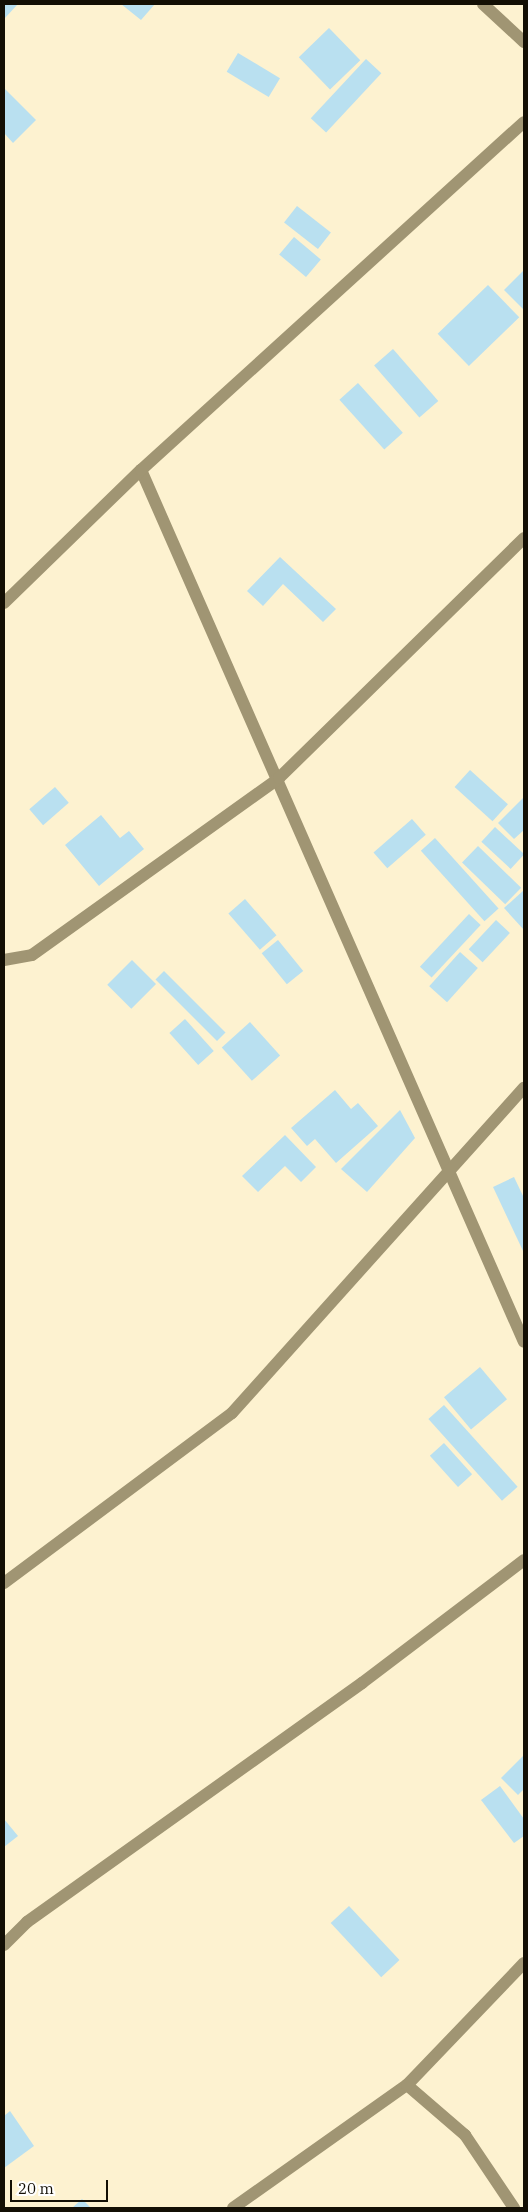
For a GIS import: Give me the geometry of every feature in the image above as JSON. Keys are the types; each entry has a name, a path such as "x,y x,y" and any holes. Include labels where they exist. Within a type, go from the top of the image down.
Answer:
{"street":[{"path":"483,4 524,42"},
{"path":"4,603 141,470 524,122"},
{"path":"141,470 279,778 448,1172 524,1342"},
{"path":"4,960 32,955 279,778 524,538"},
{"path":"4,1583 232,1413 524,1088"},
{"path":"4,1945 27,1922 362,1683 524,1560"},
{"path":"233,2208 407,2085 524,1963"},
{"path":"407,2085 465,2135 514,2208"}],"building":[{"path":"4,4 18,4 4,19"},
{"path":"121,4 155,4 141,20"},
{"path":"329,28 360,60 330,90 299,57"},
{"path":"238,53 280,78 269,97 227,72"},
{"path":"366,59 381,73 326,133 311,118"},
{"path":"4,88 36,120 13,143 4,133"},
{"path":"297,206 331,232 318,249 284,223"},
{"path":"294,237 321,259 306,277 279,255"},
{"path":"524,270 524,310 504,290"},
{"path":"488,285 519,317 469,366 438,334"},
{"path":"393,349 438,401 419,417 374,365"},
{"path":"358,383 403,433 384,450 339,400"},
{"path":"280,557 336,609 323,622 283,584 263,606 247,591"},
{"path":"470,770 508,804 493,821 455,787"},
{"path":"55,787 69,803 43,825 29,809"},
{"path":"524,797 524,830 514,839 498,823"},
{"path":"101,815 120,838 129,831 144,849 99,886 65,845"},
{"path":"412,819 426,835 387,868 374,852"},
{"path":"495,827 524,854 511,869 481,842"},
{"path":"435,838 499,909 484,921 421,851"},
{"path":"478,846 521,888 505,904 462,863"},
{"path":"524,890 524,930 504,908"},
{"path":"245,899 276,935 260,950 228,913"},
{"path":"469,914 481,925 432,978 420,967"},
{"path":"496,920 510,933 483,962 469,949"},
{"path":"278,940 303,971 287,984 262,953"},
{"path":"460,952 478,968 447,1002 429,986"},
{"path":"132,960 156,984 131,1009 107,985"},
{"path":"164,971 226,1033 217,1041 156,979"},
{"path":"185,1019 214,1051 198,1065 169,1033"},
{"path":"250,1022 280,1055 252,1081 222,1047"},
{"path":"335,1090 351,1109 358,1103 378,1126 336,1163 315,1139 307,1146 291,1128"},
{"path":"400,1110 415,1138 367,1192 341,1169"},
{"path":"285,1135 316,1167 301,1182 285,1166 258,1192 242,1176"},
{"path":"514,1177 524,1198 524,1253 493,1187"},
{"path":"480,1367 507,1399 471,1429 444,1397"},
{"path":"444,1405 518,1487 502,1501 428,1419"},
{"path":"444,1443 472,1474 458,1487 430,1456"},
{"path":"524,1755 524,1789 518,1795 501,1778"},
{"path":"500,1786 524,1819 524,1836 514,1843 481,1800"},
{"path":"4,1819 18,1836 4,1847"},
{"path":"349,1906 399,1960 381,1977 331,1923"},
{"path":"10,2111 34,2146 4,2168 4,2116"},
{"path":"82,2199 91,2208 72,2208"}]}
